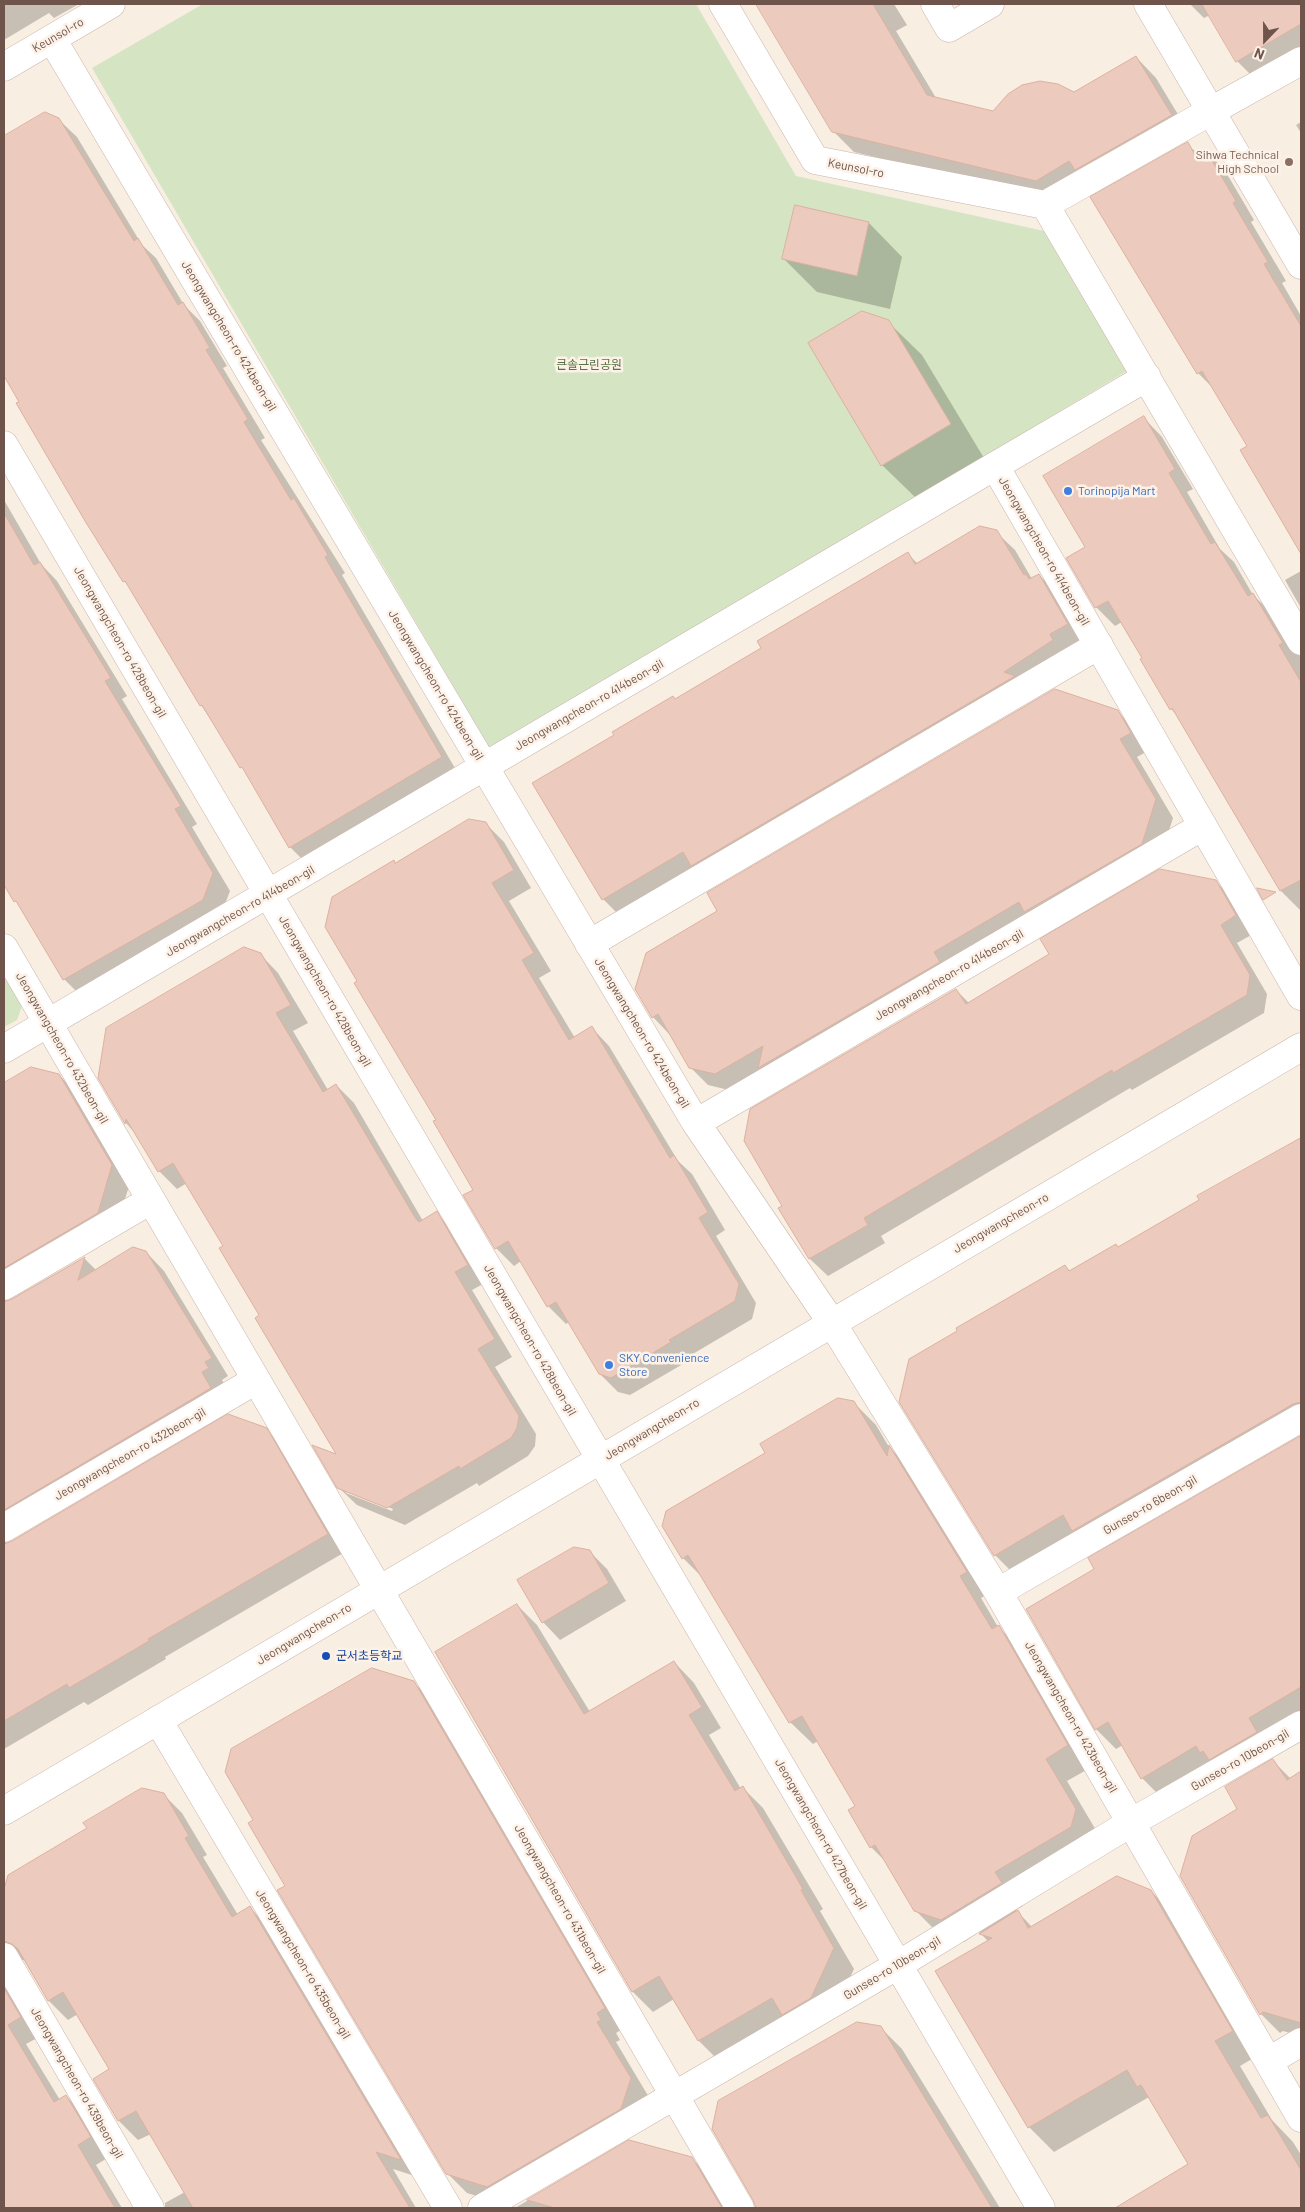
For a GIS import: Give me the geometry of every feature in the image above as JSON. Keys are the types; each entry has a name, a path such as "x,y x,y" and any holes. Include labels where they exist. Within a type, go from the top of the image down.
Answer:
{"street":[{"name":"Keunsol-ro","path":"4,67 111,4"},
{"name":"Keunsol-ro","path":"723,4 815,160 1045,205"},
{"path":"935,4 949,28 990,4"},
{"path":"1148,4 1301,265"},
{"name":"Jeongwangcheon-ro 424beon-gil","path":"52,39 696,1123 832,1323"},
{"path":"1301,61 1045,205 1301,641"},
{"path":"995,466 1147,378"},
{"name":"Jeongwangcheon-ro 428beon-gil","path":"4,445 600,1460"},
{"name":"Jeongwangcheon-ro 414beon-gil","path":"4,1049 995,466 1301,996"},
{"path":"589,944 1099,645"},
{"name":"Jeongwangcheon-ro 414beon-gil","path":"696,1123 1203,826"},
{"name":"Jeongwangcheon-ro 432beon-gil","path":"4,948 379,1590"},
{"name":"Jeongwangcheon-ro","path":"4,1811 1301,1047"},
{"path":"4,1286 151,1200"},
{"name":"Jeongwangcheon-ro 423beon-gil","path":"832,1323 998,1592 1301,2118"},
{"name":"Jeongwangcheon-ro 432beon-gil","path":"4,1528 256,1380"},
{"name":"Gunseo-ro 6beon-gil","path":"998,1592 1301,1418"},
{"name":"Jeongwangcheon-ro 427beon-gil","path":"600,1460 1041,2208"},
{"name":"Jeongwangcheon-ro 431beon-gil","path":"379,1590 740,2208"},
{"name":"Jeongwangcheon-ro 435beon-gil","path":"158,1720 448,2208"},
{"name":"Gunseo-ro 10beon-gil","path":"482,2208 898,1965 1132,1822 1301,1725"},
{"name":"Jeongwangcheon-ro 439beon-gil","path":"4,1957 150,2208"},
{"path":"1269,2061 1301,2042"}],"green space":[{"name":"큰솔근린공원","path":"203,4 696,4 796,176 1044,231 1127,371 491,751 92,68"},
{"path":"4,968 24,1000 17,1020 4,1027"}],"building":[{"path":"756,4 873,4 927,95 993,111 1008,94 1022,85 1040,81 1058,84 1074,92 1136,56 1172,115 1075,170 1069,161 1036,181 832,132"},
{"path":"1202,4 1301,4 1301,24 1236,62"},
{"path":"45,112 59,118 134,241 138,238 178,305 183,302 210,348 206,350 248,419 244,422 291,500 294,498 328,555 325,557 442,757 289,848 242,767 240,768 202,705 200,706 125,581 123,582 85,521 16,403 19,402 4,376 4,136"},
{"path":"1188,142 1195,155 1205,149 1236,201 1233,203 1268,262 1264,264 1301,326 1301,554 1240,450 1247,446 1202,371 1197,374 1090,197"},
{"path":"795,205 869,222 857,276 782,259"},
{"path":"862,311 889,320 951,424 881,466 808,343"},
{"path":"1144,416 1175,469 1169,473 1211,544 1215,542 1248,596 1253,593 1283,643 1279,645 1301,682 1301,880 1280,891 1172,708 1170,710 1108,601 1095,608 1066,558 1085,547 1043,476"},
{"path":"4,513 34,565 40,562 111,678 105,681 181,806 175,809 213,873 203,900 63,980 16,901 14,902 4,885"},
{"path":"980,526 997,530 1024,575 1026,574 1029,579 1039,574 1068,624 1050,634 1053,640 1004,672 1015,676 691,866 683,852 602,900 532,783 614,735 612,732 673,696 675,699 761,648 757,641 908,552 915,564"},
{"path":"1055,689 1118,710 1131,733 1120,739 1156,799 1142,844 1024,912 1019,902 934,952 940,962 758,1068 763,1046 715,1074 689,1068 658,1014 652,1018 635,989 646,953 717,911 707,893"},
{"path":"469,819 486,822 514,870 492,883 534,953 522,960 569,1040 592,1026 670,1158 674,1155 708,1212 699,1218 739,1284 735,1301 669,1340 671,1342 611,1378 599,1374 556,1302 547,1307 508,1241 495,1249 463,1195 473,1190 433,1121 436,1120 354,983 357,981 325,927 332,897 394,860 395,863"},
{"path":"1160,869 1216,880 1236,915 1221,925 1250,975 1247,995 1113,1073 1112,1070 864,1218 868,1225 809,1259 778,1208 782,1206 744,1141 750,1109 956,989 966,1004 1049,954 1040,939"},
{"path":"1257,888 1276,892 1263,900"},
{"path":"244,947 261,953 291,1005 276,1013 323,1092 336,1084 416,1219 419,1222 437,1211 468,1265 455,1272 495,1339 478,1349 519,1416 517,1428 511,1438 460,1469 459,1466 387,1508 337,1488 312,1445 336,1454 255,1318 259,1315 219,1248 223,1246 173,1163 158,1172 126,1119 125,1124 98,1078 106,1028"},
{"path":"31,1067 59,1074 112,1165 98,1213 4,1268 4,1083"},
{"path":"1301,1138 1301,1402 1293,1404 1072,1531 1063,1515 994,1556 899,1402 909,1359 957,1331 956,1328 1065,1265 1069,1271 1116,1244 1118,1247 1199,1200 1197,1196"},
{"path":"133,1247 146,1251 212,1358 205,1362 209,1368 202,1372 211,1388 4,1510 4,1302 85,1257 78,1280"},
{"path":"838,1398 854,1401 887,1456 889,1445 967,1572 960,1576 992,1629 999,1625 1068,1745 1046,1759 1076,1809 1071,1827 995,1872 1002,1883 941,1920 914,1911 875,1845 870,1848 848,1810 855,1806 802,1716 789,1723 688,1555 682,1559 662,1526 666,1511 765,1453 760,1444"},
{"path":"228,1414 267,1428 328,1534 148,1639 149,1641 69,1688 67,1684 4,1721 4,1544"},
{"path":"1301,1436 1301,1687 1249,1718 1257,1732 1209,1760 1203,1751 1200,1753 1196,1746 1141,1779 1108,1722 1095,1730 1026,1609 1094,1569 1088,1558"},
{"path":"574,1547 590,1550 609,1583 542,1623 517,1580"},
{"path":"517,1604 584,1714 674,1661 702,1707 689,1715 735,1791 743,1786 803,1889 801,1890 834,1948 811,1998 782,2015 772,1998 698,2041 659,1976 632,1992 435,1652"},
{"path":"372,1668 414,1681 605,2008 597,2013 601,2020 597,2022 631,2078 621,2109 487,2187 446,2174 277,1890 285,1886 248,1823 253,1820 225,1772 231,1749"},
{"path":"1273,1759 1287,1780 1301,1771 1301,2023 1263,2012 1260,2015 1180,1876 1192,1836 1237,1809 1225,1787"},
{"path":"142,1788 164,1793 189,1836 185,1838 232,1917 250,1906 401,2160 376,2152 410,2208 193,2208 136,2111 118,2121 93,2079 109,2069 63,1992 48,2001 18,1949 4,1941 4,1889 8,1875 87,1828 83,1823"},
{"path":"1117,1876 1151,1890 1233,2031 1215,2041 1261,2118 1268,2115 1301,2170 1301,2208 1115,2208 1188,2164 1141,2085 1137,2087 1127,2070 1028,2128 935,1971 992,1938 979,1934 1018,1910 1028,1928"},
{"path":"4,1988 21,2017 8,2025 54,2102 66,2095 91,2137 78,2145 115,2208 4,2208"},
{"path":"857,2022 881,2026 992,2208 756,2208 712,2129 718,2101"},
{"path":"629,2140 692,2157 722,2208 555,2208 527,2200"}],"place":[{"name":"Sihwa Technical High School","path":"1289,162"},
{"name":"Torinopija Mart","path":"1068,491"},
{"name":"SKY Convenience Store","path":"609,1365"},
{"name":"군서초등학교","path":"326,1656"}]}
